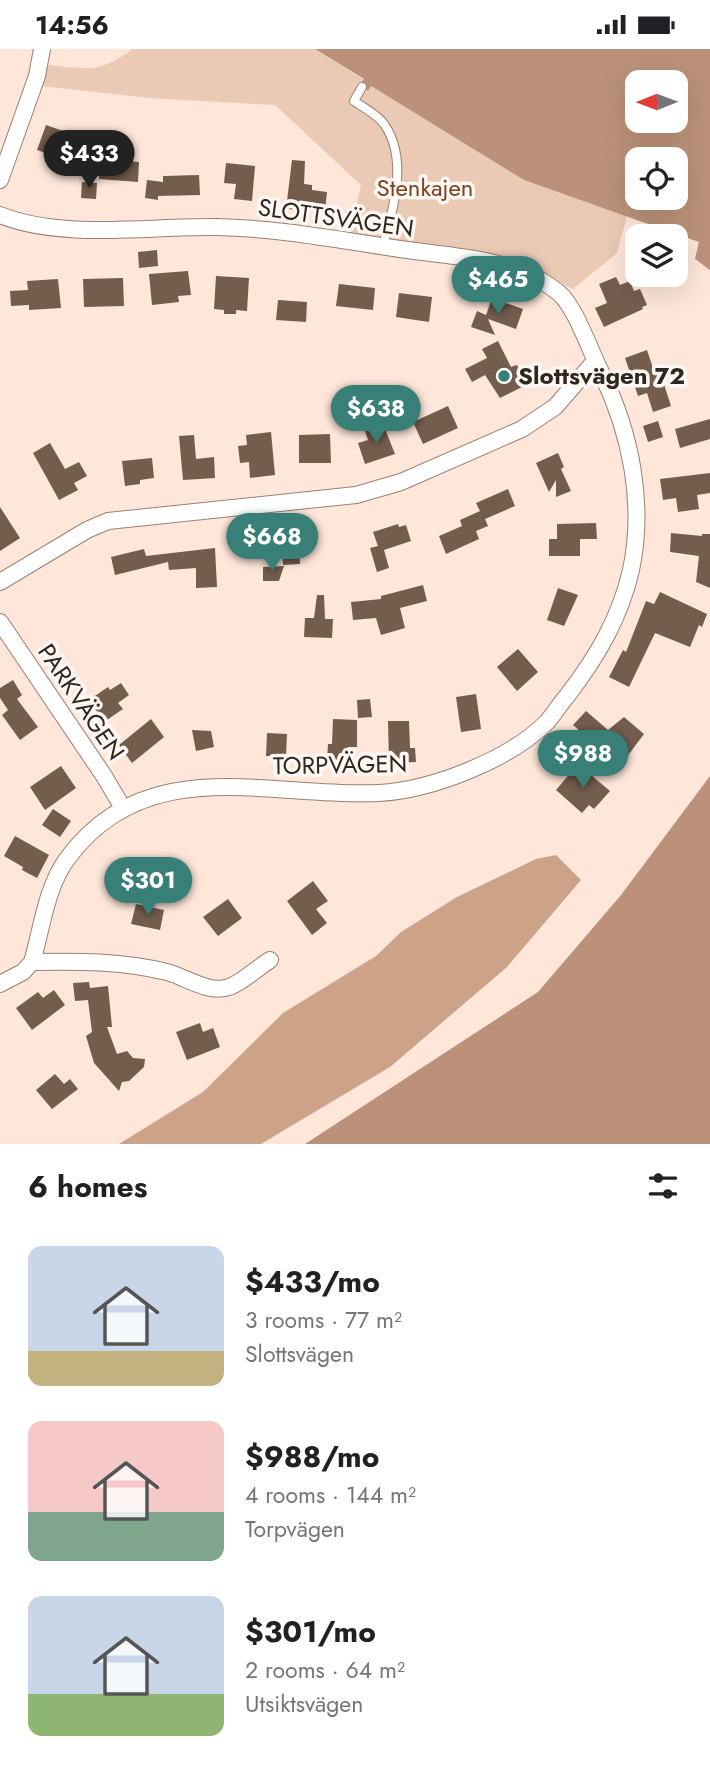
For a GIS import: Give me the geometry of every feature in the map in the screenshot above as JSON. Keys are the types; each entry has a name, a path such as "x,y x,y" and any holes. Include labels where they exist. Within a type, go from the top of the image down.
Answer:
{"street":[{"path":"0,180 37,76 42,49"},
{"name":"SLOTTSVÄGEN","path":"0,215 44,228 251,229 470,259 520,270 564,297 595,361"},
{"path":"0,582 108,521 356,495 401,482 522,429 555,407 595,361"},
{"name":"TORPVÄGEN","path":"32,962 52,887 60,871 84,840 123,808 157,793 178,789 227,787 380,793 418,788 466,771 513,748 546,723 595,660 610,632 625,596 634,556 637,522 635,483 625,432 615,400 595,361"},
{"name":"PARKVÄGEN","path":"0,622 123,808"},
{"path":"0,984 23,972 32,962 127,963 171,973 210,988 230,987 270,961"}],"lane":[{"path":"362,87 354,101 383,123 396,157 398,180 383,246"}],"green space":[{"name":"Stenkajen","path":"133,49 315,49 364,80 360,85 367,91 371,86 524,180 627,216 617,253 573,289 542,273 350,237 361,185 275,105 149,98 41,86 48,65 93,68 110,63"}],"shaded area":[{"path":"315,49 710,49 710,270 695,259 699,242 688,238 688,224 648,224 524,180 371,86 368,91 359,85 364,79"},
{"path":"710,776 710,1144 305,1144 538,992 621,895"},
{"path":"556,855 581,880 507,967 390,1067 261,1144 119,1144 203,1092 283,1013 376,956 401,932 457,897 536,859"}],"building":[{"path":"46,125 72,134 63,159 37,150"},
{"path":"112,151 128,152 128,161 139,162 138,182 99,179 100,160 111,160"},
{"path":"292,160 305,161 304,184 312,185 312,190 327,192 325,211 286,209"},
{"path":"226,163 255,166 252,201 234,199 236,184 224,183"},
{"path":"199,175 200,195 158,196 158,200 145,198 147,180 163,182 163,176"},
{"path":"82,182 97,183 96,199 81,198"},
{"path":"157,250 158,266 139,268 138,252"},
{"path":"188,271 191,295 178,296 179,302 152,305 149,274"},
{"path":"216,276 249,278 247,311 236,310 236,314 224,314 224,310 214,309"},
{"path":"616,277 620,285 625,283 625,287 632,287 634,291 640,289 647,305 604,327 595,308 607,303 599,284"},
{"path":"123,278 124,306 84,307 83,279"},
{"path":"58,279 61,308 29,310 29,305 11,306 10,291 28,290 27,281"},
{"path":"339,284 375,288 373,310 336,306"},
{"path":"399,293 432,297 429,322 396,317"},
{"path":"492,298 523,309 516,329 488,319 495,335 471,327 477,311 486,315"},
{"path":"278,300 307,302 306,322 276,320"},
{"name":"Slottsvägen 72","path":"498,341 511,367 517,365 526,385 500,398 485,375 472,382 465,369 487,358 482,349"},
{"path":"647,350 653,368 658,366 671,406 653,412 647,393 638,396 625,358"},
{"path":"448,406 458,428 423,444 413,422"},
{"path":"710,419 710,439 680,448 675,429"},
{"path":"658,421 663,437 648,442 643,426"},
{"path":"383,424 395,454 365,464 358,443 368,440 365,431"},
{"path":"271,432 275,475 250,478 249,462 240,463 238,446 247,445 246,435"},
{"path":"330,434 331,463 299,463 299,435"},
{"path":"194,435 196,459 214,457 215,478 183,480 179,436"},
{"path":"50,443 65,469 79,462 87,476 74,483 78,490 59,500 33,453"},
{"path":"558,453 564,467 561,469 571,491 556,497 556,480 549,492 536,463"},
{"path":"152,458 154,478 125,486 122,461"},
{"path":"710,473 710,493 697,495 699,509 678,512 676,498 663,500 660,479"},
{"path":"508,489 515,506 485,519 488,526 476,531 479,539 446,554 439,536 462,526 460,520 480,511 476,503"},
{"path":"0,507 20,538 0,551"},
{"path":"596,523 597,539 580,539 580,556 549,556 549,539 557,539 557,524"},
{"path":"398,524 399,527 406,525 411,541 384,550 389,568 377,572 370,548 378,546 373,532"},
{"path":"671,533 702,536 710,534 710,588 696,582 699,556 670,552"},
{"path":"299,544 300,564 283,565 282,545"},
{"path":"215,548 217,587 196,588 196,568 169,570 168,562 115,575 111,557 144,549 146,556"},
{"path":"284,566 279,581 263,581 263,567"},
{"path":"423,585 427,601 400,608 405,628 381,635 376,618 353,620 351,602 381,599 381,596"},
{"path":"558,588 578,595 564,626 547,620"},
{"path":"660,592 707,614 690,647 655,633 629,687 609,677 623,650 626,652 646,601 654,604"},
{"path":"317,595 324,595 325,619 333,619 332,638 304,637 305,618 314,618"},
{"path":"518,649 538,672 517,691 497,667"},
{"path":"13,680 22,695 17,699 38,727 20,740 2,715 8,710 0,698 0,688"},
{"path":"121,683 129,695 118,703 123,709 104,722 89,700 108,687 110,690"},
{"path":"476,694 481,729 461,732 456,697"},
{"path":"370,699 372,717 358,718 357,700"},
{"path":"586,711 608,730 624,717 644,734 623,762 602,744 599,748 573,725"},
{"path":"151,719 164,737 132,763 119,745"},
{"path":"333,719 357,720 357,747 348,747 348,761 327,760 328,744 332,744"},
{"path":"388,721 409,721 410,748 415,748 416,762 389,763"},
{"path":"192,730 211,731 214,747 196,751"},
{"path":"267,733 287,734 286,756 266,756"},
{"path":"578,764 610,791 594,809 589,805 582,813 556,790"},
{"path":"61,766 76,788 45,810 30,787"},
{"path":"53,809 71,821 60,837 42,825"},
{"path":"15,836 49,855 37,878 4,856"},
{"path":"313,881 328,901 316,909 327,923 312,935 287,901"},
{"path":"228,899 242,918 218,936 203,917"},
{"path":"136,904 164,910 160,930 131,924"},
{"path":"89,982 90,988 108,986 112,1027 107,1027 117,1054 127,1051 133,1058 145,1059 144,1067 129,1081 122,1082 119,1091 94,1063 86,1036 92,1032 88,1000 75,1001 73,983"},
{"path":"54,990 65,1005 32,1030 16,1008 38,992 43,998"},
{"path":"200,1023 203,1032 213,1028 220,1047 187,1060 176,1032"},
{"path":"55,1074 64,1084 70,1079 78,1089 52,1109 36,1090"}],"place":[{"name":"Slottsvägen 72","path":"504,376"}]}
